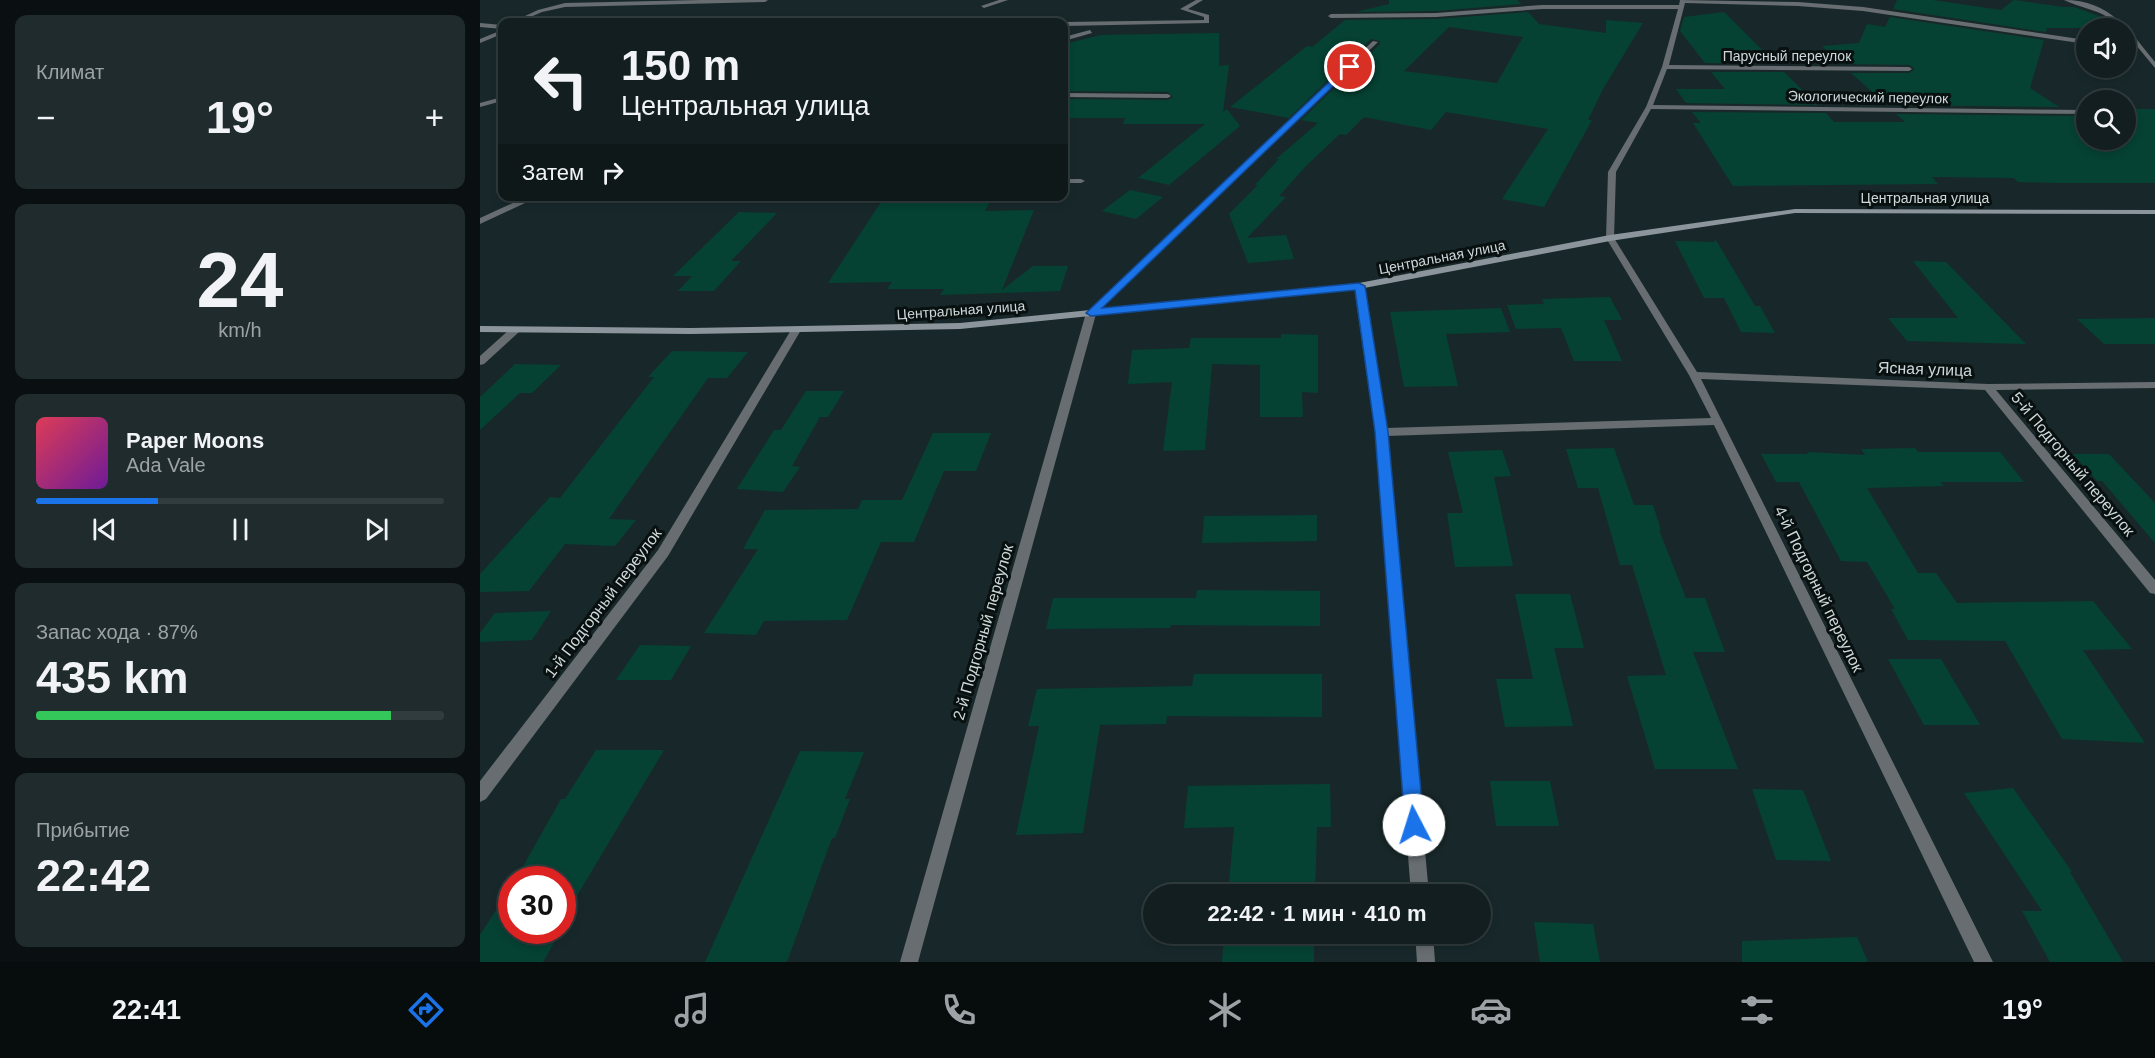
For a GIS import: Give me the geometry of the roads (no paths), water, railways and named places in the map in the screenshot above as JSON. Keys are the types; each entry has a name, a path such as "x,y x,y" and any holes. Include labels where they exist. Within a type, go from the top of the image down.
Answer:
{"street":[{"path":"524,18 540,11 565,5 645,1 670,3 765,0"},
{"path":"984,6 1005,0"},
{"path":"1068,24 1207,22 1207,16 1183,9 1200,0"},
{"path":"1537,0 1542,7"},
{"path":"2067,0 2095,7 2117,18"},
{"path":"1610,238 1612,172 1649,107 1665,67 1682,3"},
{"path":"1331,16 1436,15 1542,7 1682,3 1798,4 1863,9 2076,41"},
{"path":"480,25 498,27"},
{"path":"1068,38 1090,32"},
{"path":"480,40 498,33"},
{"path":"1091,313 1375,42"},
{"path":"2136,50 2155,52"},
{"path":"2136,50 2155,66"},
{"name":"Парусный переулок","path":"1665,67 1909,69"},
{"path":"1068,95 1168,96"},
{"path":"480,105 498,100"},
{"name":"Экологический переулок","path":"1649,107 2076,112"},
{"path":"1068,181 1081,181"},
{"path":"480,221 525,201"},
{"name":"Центральная улица","path":"480,329 691,332 960,326 1359,286 1610,238 1795,211 2155,212"},
{"name":"4-й Подгорный переулок","path":"1610,238 1694,375 1718,421 1984,962"},
{"path":"1359,286 1381,432 1419,884"},
{"name":"2-й Подгорный переулок","path":"909,962 1091,313"},
{"path":"480,362 515,330"},
{"name":"1-й Подгорный переулок","path":"481,790 663,553 796,330"},
{"name":"Ясная улица","path":"1694,375 1988,387 2155,385"},
{"name":"5-й Подгорный переулок","path":"1988,387 2155,589"},
{"path":"1381,432 1718,421"},
{"path":"1425,944 1426,962"}]}
